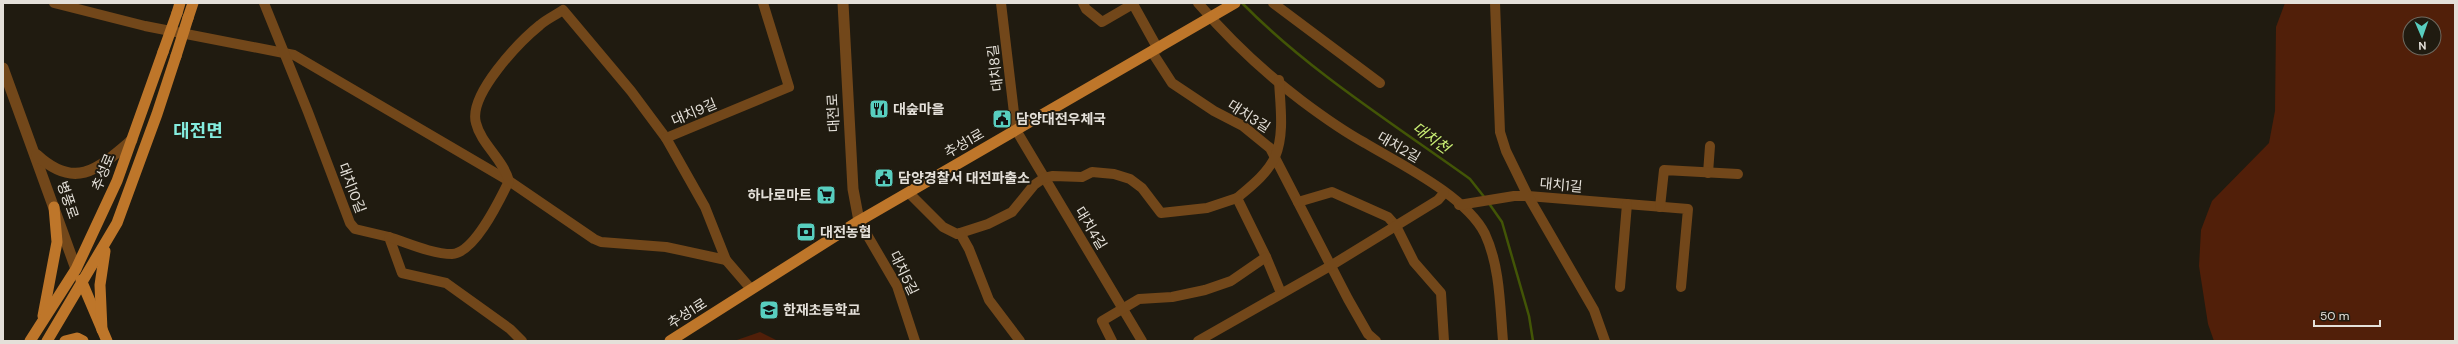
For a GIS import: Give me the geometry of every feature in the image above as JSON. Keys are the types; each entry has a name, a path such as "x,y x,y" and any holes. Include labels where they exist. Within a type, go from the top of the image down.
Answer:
{"main road":[{"path":"47,341 82,285 117,224 152,128 193,3"},
{"name":"추성1로","path":"670,341 751,288 859,221 1155,51 1235,3"},
{"name":"추성로","path":"30,341 76,269 117,181 178,8"},
{"path":"41,325 52,280 57,242 54,206"},
{"path":"102,330 100,285 102,264 107,240"},
{"name":"병풍로","path":"76,269 107,341"},
{"path":"65,341 77,338 83,341"}],"street":[{"path":"54,3 145,26 294,55 509,180 594,239 601,242 666,247 726,260"},
{"name":"대치10길","path":"264,3 308,112 350,223 355,229 445,253 460,252 480,232 498,204 509,180"},
{"name":"대치9길","path":"751,288 726,260 706,207 666,138 789,87 763,3"},
{"name":"대전로","path":"843,3 853,189 859,221"},
{"name":"대치8길","path":"1001,3 1016,130"},
{"name":"대치3길","path":"1083,3 1086,9 1102,22 1132,4 1172,83 1214,111 1243,126 1270,148 1364,328 1376,341"},
{"path":"1198,3 1211,18"},
{"path":"1273,3 1380,83"},
{"name":"대치1길","path":"1495,3 1500,132 1506,151 1528,196 1688,209 1681,287"},
{"path":"509,180 506,169 477,128 474,112 476,104 492,76 528,35 561,7 631,91 666,138"},
{"name":"대치2길","path":"1211,18 1301,100 1351,134 1419,174 1478,222 1492,254 1503,341"},
{"name":"병풍로","path":"3,68 76,269"},
{"path":"909,193 943,227 950,232 960,233 988,224 1012,212 1034,185 1044,178 1053,176 1082,177 1092,172 1114,174 1130,179 1142,188 1161,213 1207,208 1237,198 1252,185 1275,158 1280,126 1279,80"},
{"name":"대치4길","path":"1016,130 1142,341"},
{"path":"35,153 47,164 64,172 81,173 94,170 132,140"},
{"path":"1708,173 1710,146"},
{"path":"1660,207 1664,170 1738,174"},
{"path":"1298,202 1332,192 1388,217 1396,226 1414,262 1441,293 1444,341"},
{"path":"1198,341 1332,265 1438,200 1444,193"},
{"path":"1459,205 1514,196 1528,196 1594,310 1605,341"},
{"path":"1237,198 1266,257 1281,293"},
{"path":"1620,287 1627,204"},
{"name":"대치5길","path":"859,221 897,286 915,341"},
{"path":"960,233 969,249 989,300 1020,341"},
{"path":"389,237 402,273 446,283 510,330 522,341"},
{"path":"1112,341 1102,321 1122,308 1139,299 1163,299 1205,290 1238,278 1266,257"}],"shaded area":[{"path":"2285,3 2455,3 2455,341 2214,341 2208,324 2199,266 2201,230 2212,201 2269,143 2275,111 2276,27"},
{"path":"760,332 778,341 734,341"}],"waterway":[{"name":"대치천","path":"1242,3 1268,28 1323,74 1381,117 1470,179 1485,198"},
{"name":"대치천","path":"1488,202 1502,222 1529,316 1533,341"}],"place":[{"name":"대숲마을","path":"879,109"},
{"name":"담양대전우체국","path":"1002,119"},
{"name":"담양경찰서 대전파출소","path":"884,178"},
{"name":"하나로마트","path":"826,195"},
{"name":"대전농협","path":"806,232"},
{"name":"한재초등학교","path":"769,310"}],"district":[{"name":"대전면","path":"198,131"}]}
